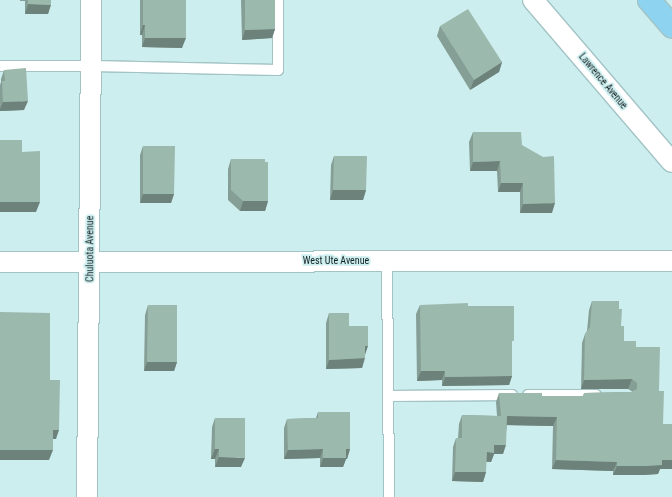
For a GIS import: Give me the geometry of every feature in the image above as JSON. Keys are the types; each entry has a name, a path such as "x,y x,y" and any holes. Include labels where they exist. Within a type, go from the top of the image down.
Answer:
{"main road":[{"path":"649,0 672,26"}],"street":[{"name":"Chuluota Avenue","path":"87,497 92,66 91,0"},
{"name":"Lawrence Avenue","path":"533,0 672,162"},
{"name":"West Ute Avenue","path":"0,262 672,261"}],"lane":[{"path":"0,66 92,66 278,70 278,0"},
{"path":"387,261 389,497"},
{"path":"388,396 604,395"}],"building":[{"path":"28,0 51,0 51,5 28,4"},
{"path":"143,0 186,0 186,38 145,38 145,25 143,25"},
{"path":"245,0 275,0 275,29 245,30"},
{"path":"468,9 502,62 474,80 440,26"},
{"path":"26,68 28,101 3,102 2,81 5,81 4,70"},
{"path":"473,132 521,132 522,145 543,157 554,156 555,203 523,204 523,183 501,183 500,161 473,162"},
{"path":"0,140 22,140 22,152 40,151 40,202 0,202"},
{"path":"143,146 175,146 174,194 143,194"},
{"path":"334,156 367,156 366,190 333,190"},
{"path":"231,159 265,159 265,162 268,162 268,201 243,201 231,190"},
{"path":"592,301 619,301 619,309 622,309 621,326 624,326 624,341 636,341 636,347 660,347 659,391 664,391 663,424 672,424 672,460 662,460 662,465 617,466 617,462 556,460 557,417 507,416 506,445 494,445 494,453 487,452 486,472 455,472 456,438 462,438 462,415 501,416 499,393 542,393 542,396 584,396 584,393 631,392 637,389 637,383 632,379 584,380 585,334 590,327"},
{"path":"468,303 468,306 514,306 512,376 445,377 445,371 421,371 420,305"},
{"path":"148,305 177,305 177,362 147,362"},
{"path":"0,312 50,313 50,380 60,380 59,430 53,430 53,450 0,450"},
{"path":"329,313 349,313 349,326 368,326 368,346 365,346 365,358 329,360"},
{"path":"318,412 350,412 350,449 346,449 346,458 323,458 323,449 288,450 287,419 318,418"},
{"path":"215,418 245,418 245,458 219,457 219,449 215,449"}]}
